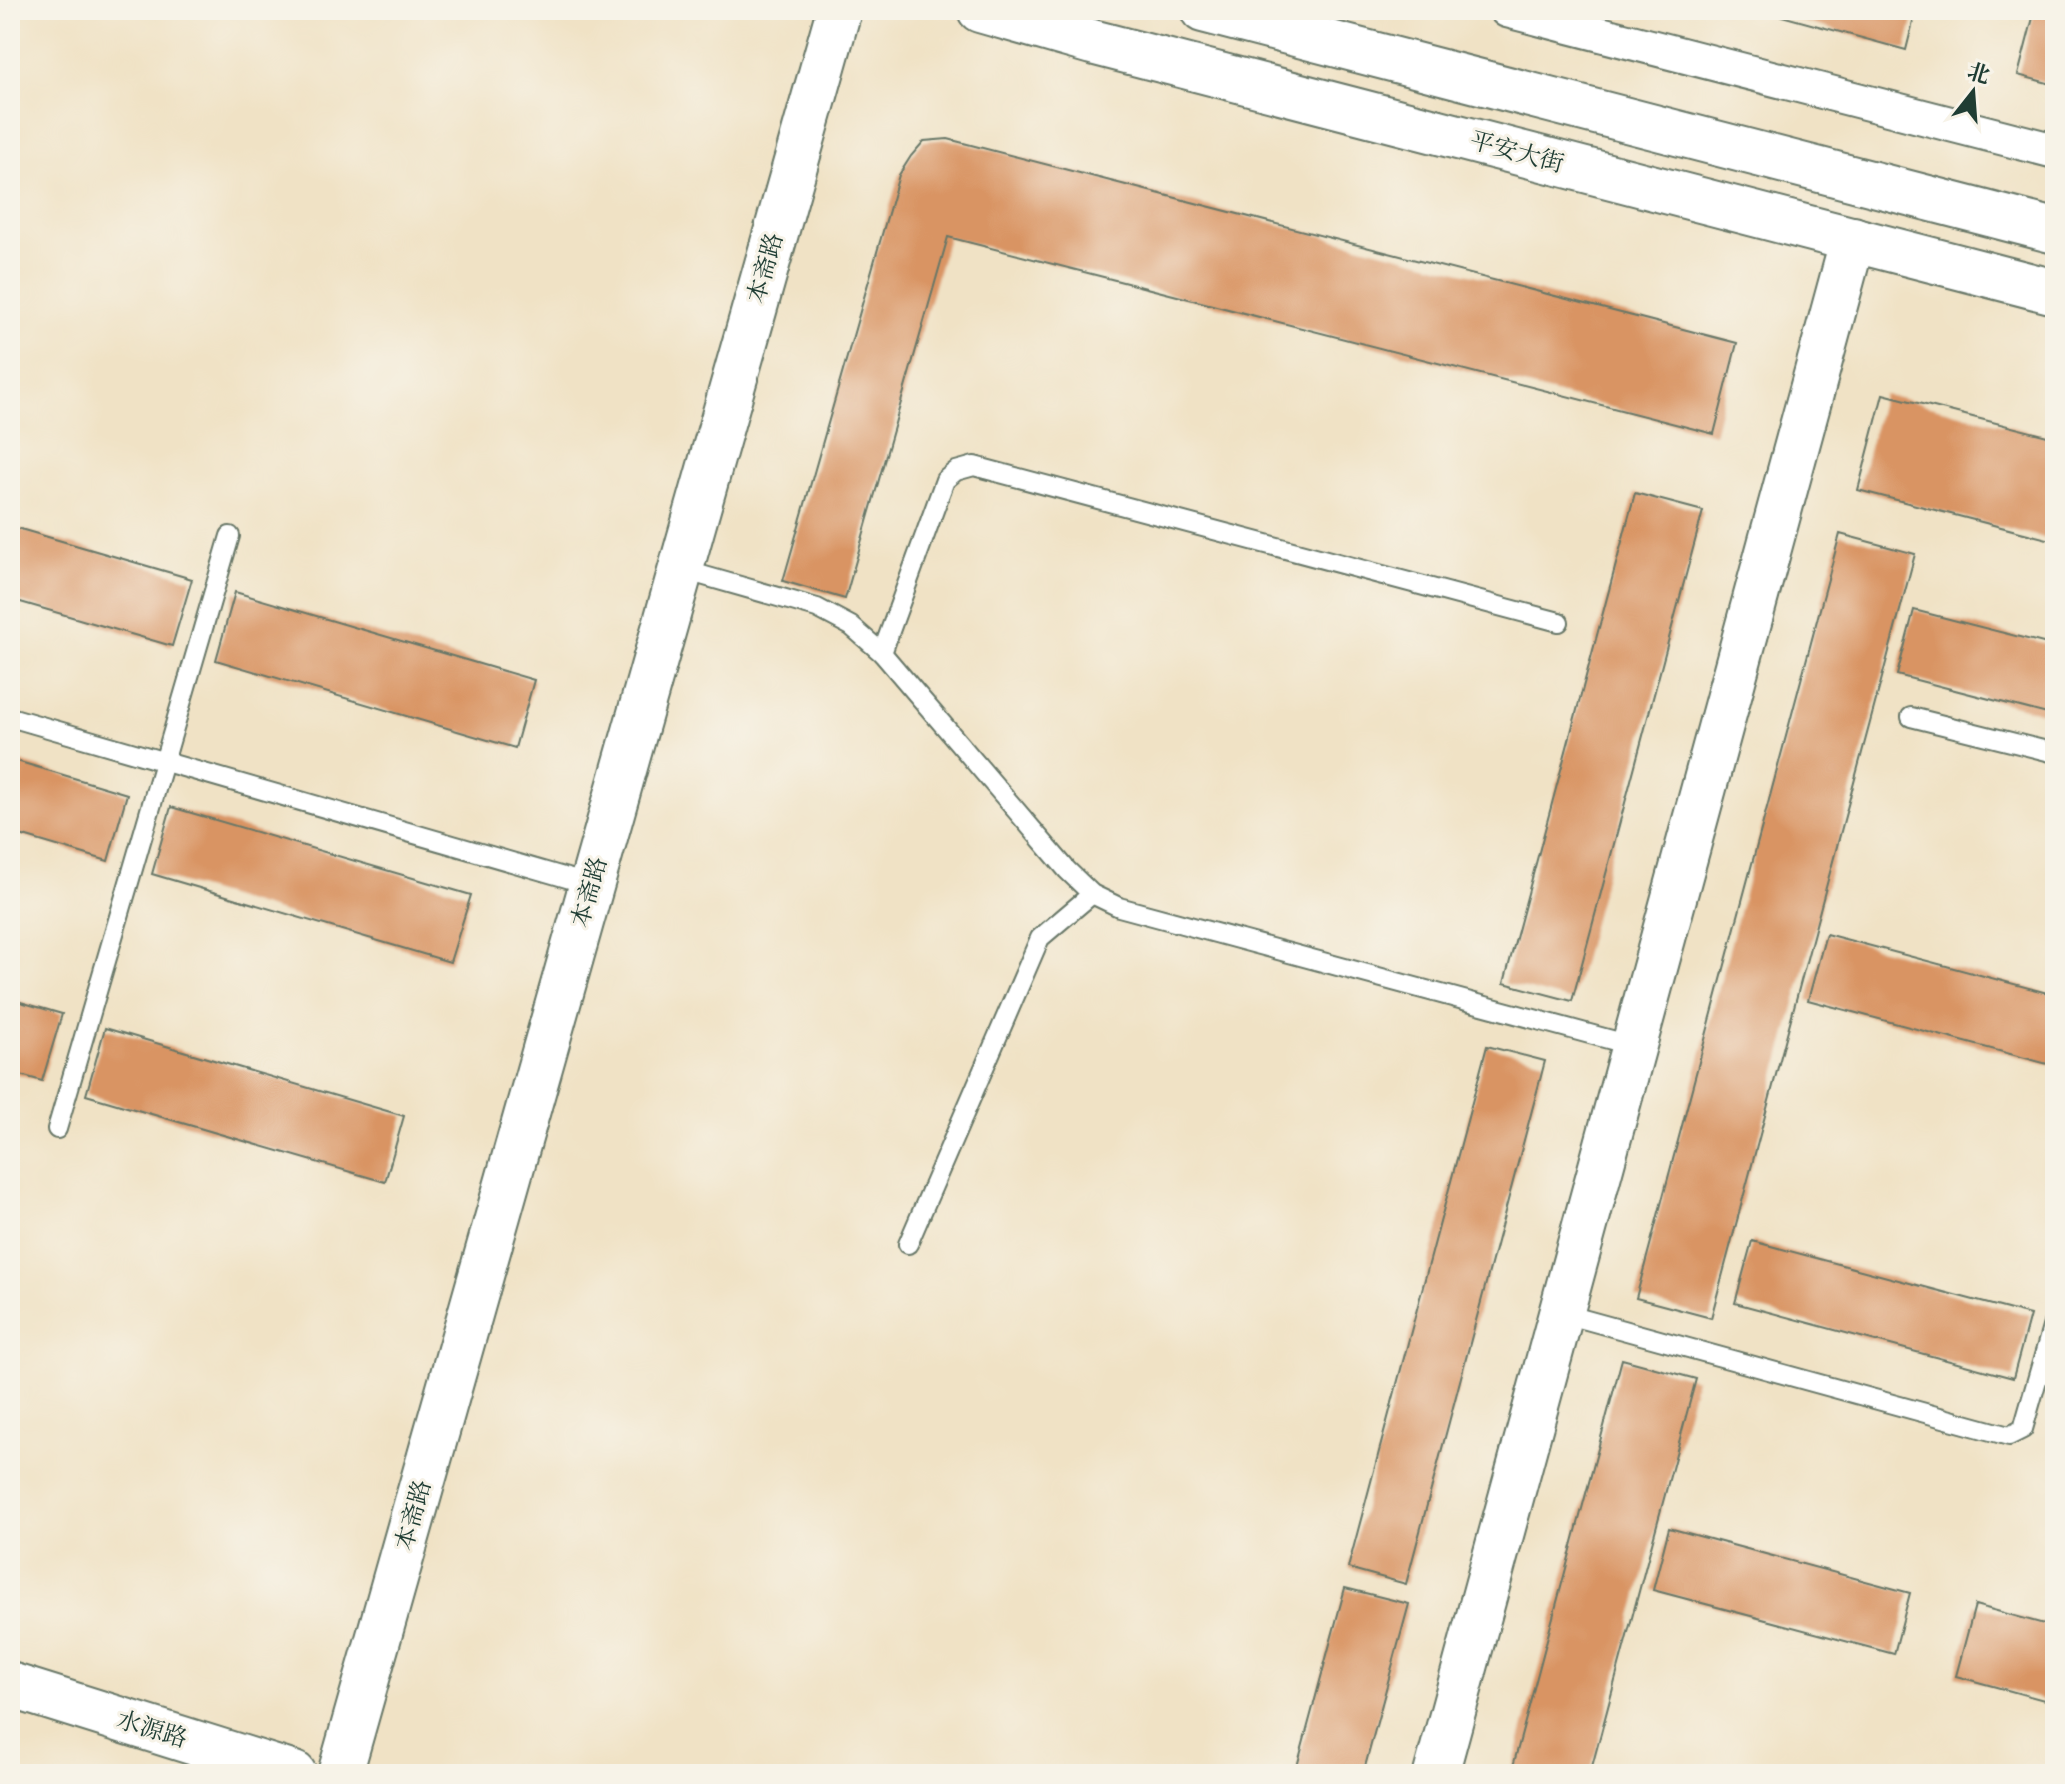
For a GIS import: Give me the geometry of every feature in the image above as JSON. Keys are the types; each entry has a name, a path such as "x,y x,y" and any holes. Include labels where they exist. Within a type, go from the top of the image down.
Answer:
{"street":[{"name":"本斋路","path":"340,1774 839,10"},
{"name":"平安大街","path":"980,10 1138,54 2055,292"},
{"path":"1203,10 2055,231"},
{"path":"1507,10 2055,151"},
{"path":"1436,1774 1853,239"},
{"name":"水源路","path":"10,1685 294,1774"}],"lane":[{"path":"882,653 945,480 956,471 974,466 1559,622"},
{"path":"57,1129 230,536"},
{"path":"680,569 817,608 851,626 882,653 1067,870 1092,894 1119,907 1634,1046"},
{"path":"10,717 591,885"},
{"path":"1911,717 2055,753"},
{"path":"908,1244 1040,938 1092,894"},
{"path":"1561,1313 2009,1436 2023,1429 2055,1317"}],"building":[{"path":"1760,10 1916,10 1906,50"},
{"path":"2035,10 2055,10 2055,85 2018,75"},
{"path":"948,139 1737,343 1714,434 948,237 845,599 783,581 899,175 924,141"},
{"path":"1883,394 2055,438 2055,541 1858,490"},
{"path":"1635,493 1703,511 1572,1001 1504,983"},
{"path":"10,526 192,579 172,646 10,599"},
{"path":"1840,534 1915,554 1711,1318 1636,1298"},
{"path":"235,592 534,680 515,748 216,660"},
{"path":"1914,610 2055,646 2055,716 1897,675"},
{"path":"10,759 127,794 108,861 10,832"},
{"path":"171,807 471,895 450,962 152,874"},
{"path":"1826,934 2055,995 2055,1066 1808,1000"},
{"path":"10,999 62,1014 42,1081 10,1072"},
{"path":"105,1028 404,1116 385,1182 86,1095"},
{"path":"1487,1046 1545,1061 1406,1584 1348,1568"},
{"path":"1752,1241 2030,1315 2013,1378 1735,1303"},
{"path":"1622,1359 1696,1379 1590,1774 1511,1774"},
{"path":"1669,1528 1910,1593 1894,1654 1653,1590"},
{"path":"1345,1588 1409,1604 1363,1774 1295,1774"},
{"path":"1975,1605 2055,1627 2055,1703 1956,1676"}]}
